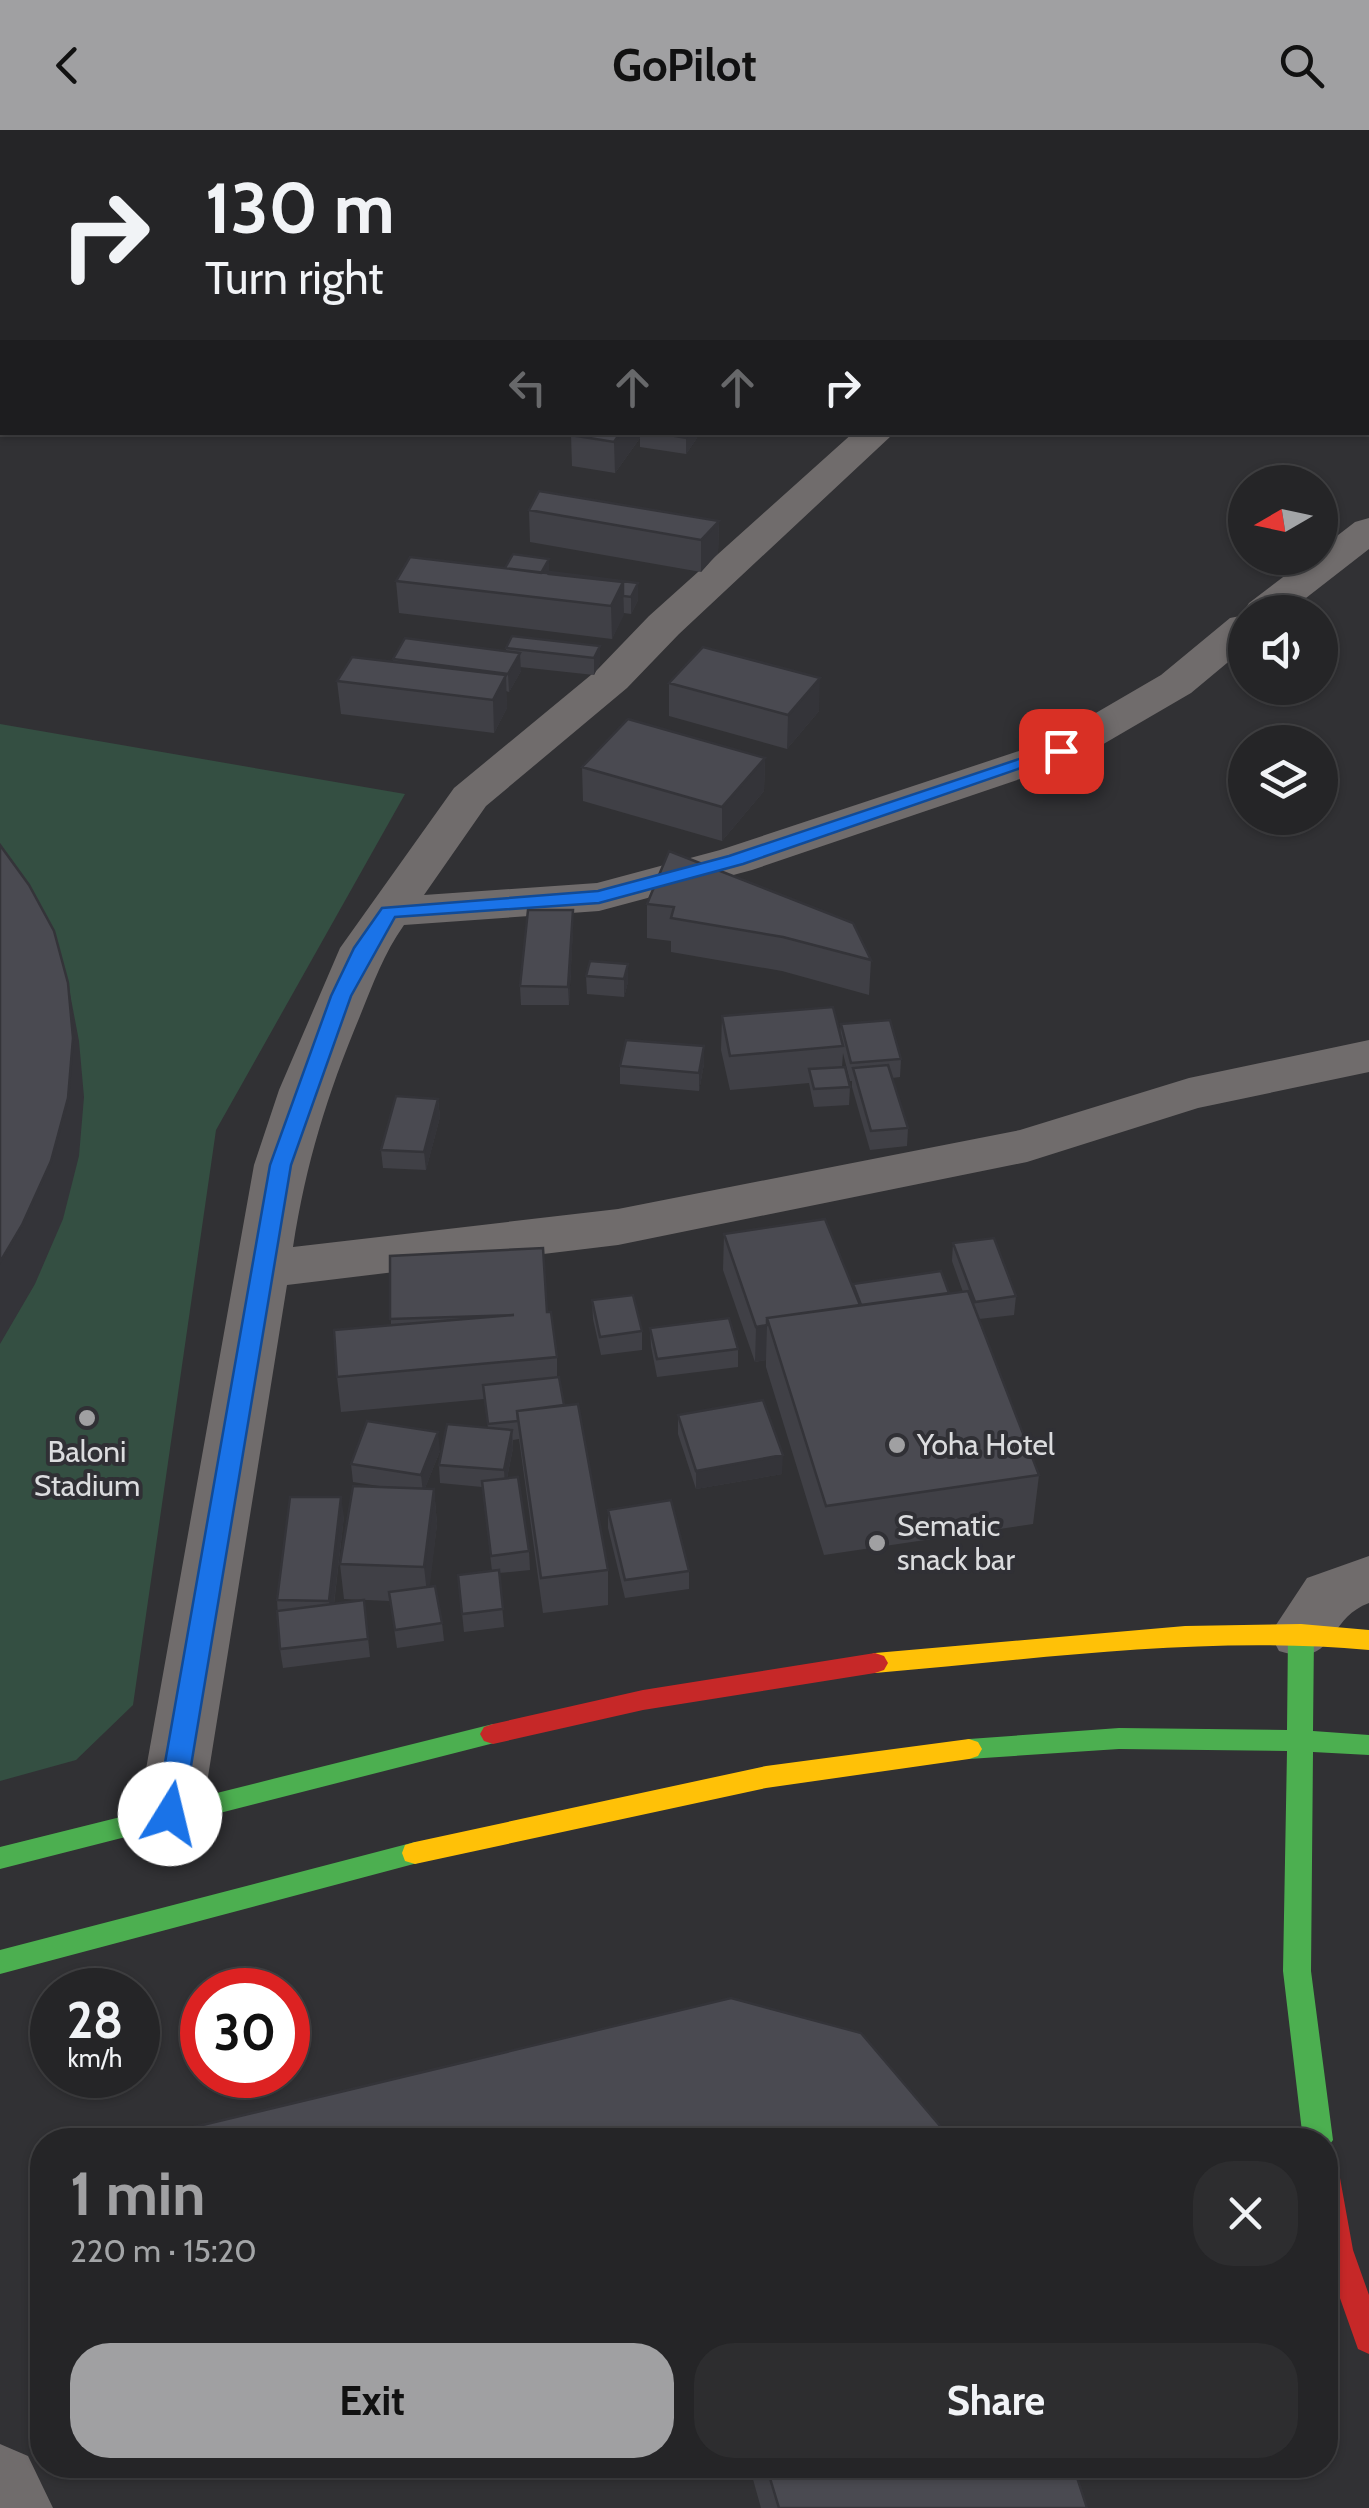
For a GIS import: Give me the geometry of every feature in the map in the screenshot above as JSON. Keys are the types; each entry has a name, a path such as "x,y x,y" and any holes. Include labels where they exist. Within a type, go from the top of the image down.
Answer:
{"main road":[{"path":"1301,1634 1297,1971 1317,2128"},
{"path":"0,1858 643,1700 756,1681 885,1661 1094,1642 1301,1634 1369,1640"},
{"path":"0,1962 153,1917 594,1808 717,1784 992,1744 1165,1733 1369,1745"},
{"path":"1338,2250 1369,2339"}],"street":[{"path":"170,1814 280,1165 304,1090 364,948 470,796 612,679 664,625 872,436"},
{"path":"1284,595 1369,530"},
{"path":"389,912 599,897 736,860 1061,751 1176,684 1228,641"},
{"path":"263,1269 618,1227 1027,1145 1188,1094 1369,1056"},
{"path":"1301,1634 1328,1594 1369,1579"},
{"path":"0,2483 14,2508"}],"green space":[{"name":"Baloni Stadium","path":"0,724 405,794 216,1130 133,1705 76,1760 0,1781"}],"building":[{"path":"571,435 619,435 614,442"},
{"path":"539,491 719,521 701,540 529,510"},
{"path":"513,554 549,559 541,573 505,568"},
{"path":"410,557 623,582 611,606 396,581"},
{"path":"550,572 638,583 631,597 623,596 623,582"},
{"path":"512,636 600,646 594,658 506,648"},
{"path":"405,638 520,653 508,674 393,659"},
{"path":"703,647 820,678 788,715 669,683"},
{"path":"352,657 506,675 493,700 337,681"},
{"path":"628,719 765,758 722,807 582,767"},
{"path":"0,845 29,885 54,931 68,983 73,1038 68,1098 51,1161 0,1262"},
{"path":"669,851 853,923 871,960 783,937 671,918 674,907 647,904"},
{"path":"528,910 573,910 568,987 520,986"},
{"path":"590,961 628,964 624,979 586,976"},
{"path":"833,1007 843,1046 730,1056 722,1016"},
{"path":"890,1020 901,1059 851,1063 841,1024"},
{"path":"626,1040 704,1046 699,1073 620,1066"},
{"path":"888,1065 908,1128 871,1131 853,1068"},
{"path":"845,1067 850,1087 814,1089 809,1069"},
{"path":"396,1096 438,1099 424,1152 381,1150"},
{"path":"825,1219 860,1305 767,1318 767,1325 756,1327 724,1234"},
{"path":"994,1238 1016,1296 975,1302 953,1243"},
{"path":"543,1248 547,1312 551,1312 557,1357 337,1377 334,1330 514,1315 390,1319 390,1256"},
{"path":"941,1271 949,1293 861,1305 853,1284"},
{"name":"Yoha Hotel","path":"968,1291 1039,1475 826,1506 767,1318"},
{"path":"633,1295 642,1331 600,1337 592,1300"},
{"path":"729,1318 738,1349 657,1359 650,1328"},
{"path":"559,1377 564,1405 517,1411 518,1421 488,1424 483,1385"},
{"path":"763,1400 783,1455 696,1471 678,1415"},
{"path":"578,1404 608,1570 541,1578 517,1411"},
{"path":"367,1421 438,1432 421,1475 351,1464"},
{"path":"447,1424 512,1430 504,1470 439,1465"},
{"path":"518,1477 529,1551 491,1556 482,1481"},
{"path":"353,1486 434,1489 424,1567 340,1564"},
{"path":"290,1497 341,1497 329,1601 277,1600"},
{"path":"671,1500 689,1571 625,1580 608,1510"},
{"path":"499,1570 503,1609 462,1614 458,1575"},
{"path":"435,1586 442,1623 395,1630 389,1592"},
{"path":"364,1600 368,1639 280,1649 277,1611"},
{"path":"731,1998 861,2033 942,2128 190,2128"},
{"path":"770,2478 1077,2478 1087,2508 779,2508"}],"traffic: fast":[{"path":"1301,1634 1297,1971 1317,2128"},
{"path":"0,1858 493,1734"},
{"path":"969,1749 1169,1738 1369,1745"},
{"path":"0,1962 415,1853"}],"traffic: slow":[{"path":"875,1663 1185,1636 1301,1634 1369,1640"},
{"path":"415,1853 766,1777 969,1749"}],"traffic: jam":[{"path":"493,1734 643,1700 875,1663"},
{"path":"1338,2250 1369,2339"}],"place":[{"name":"Baloni Stadium","path":"87,1418"},
{"name":"Yoha Hotel","path":"897,1445"},
{"name":"Sematic snack bar","path":"877,1543"}],"route":[{"path":"170,1814 228,1453 280,1165 341,996 364,948 389,912 599,897 736,860 1061,751"}]}
